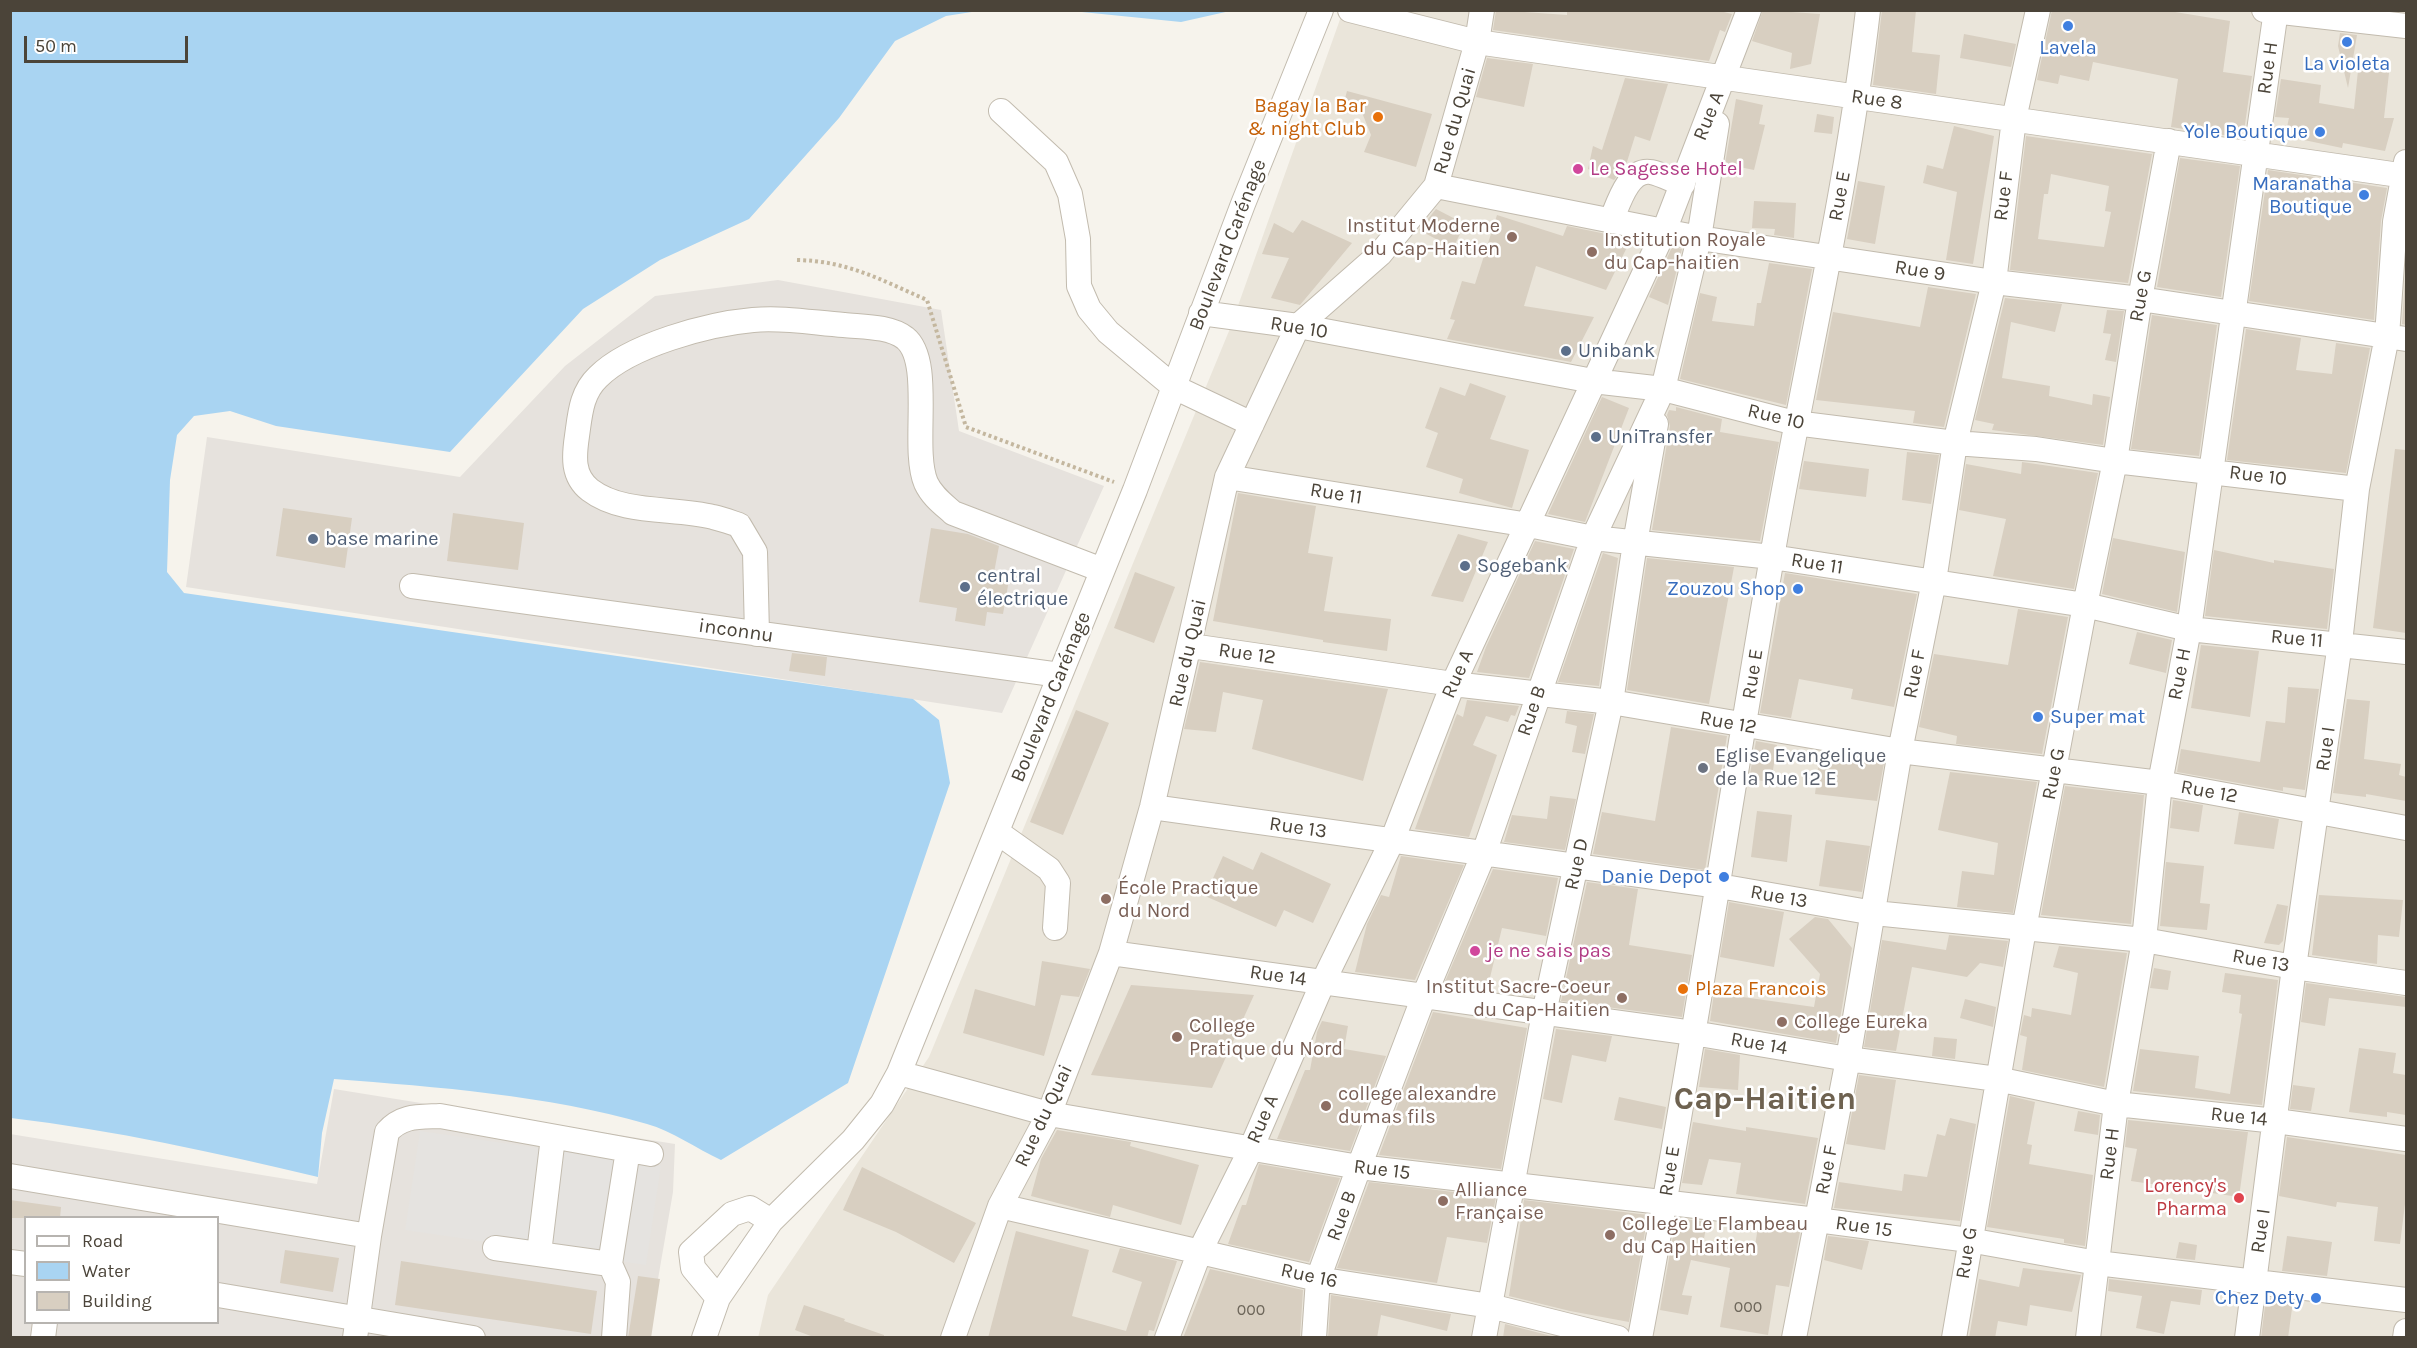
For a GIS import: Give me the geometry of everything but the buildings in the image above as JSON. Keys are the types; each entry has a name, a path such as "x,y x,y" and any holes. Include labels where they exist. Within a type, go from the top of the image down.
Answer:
{"street":[{"name":"Boulevard Carénage","path":"711,1335 718,1298 771,1221 853,1140 882,1104 899,1073 1135,490 1201,313 1321,10"},
{"name":"Rue 8","path":"1350,10 1477,42 2256,154 2406,171"},
{"name":"Rue du Quai","path":"953,1338 1000,1206 1049,1114 1111,953 1152,807 1191,646 1227,477 1298,327 1380,254 1436,186 1477,42 1482,10"},
{"name":"Rue A","path":"1167,1338 1200,1251 1250,1151 1323,982 1392,841 1453,684 1664,231 1749,10"},
{"name":"Rue E","path":"1640,1338 1719,886 1772,556 1858,98 1868,10"},
{"name":"Rue F","path":"1794,1338 1848,1059 1874,913 1899,751 1934,581 1955,443 1994,282 2014,119 2038,10"},
{"path":"2272,11 2406,26"},
{"name":"Rue H","path":"2088,1338 2116,1104 2144,940 2160,783 2189,629 2256,154 2272,11"},
{"name":"Rue B","path":"1314,1338 1318,1280 1359,1167 1424,996 1484,854 1593,538 1663,389 1699,238 1725,77"},
{"path":"1001,111 1056,162 1070,194 1078,239 1079,286 1089,309 1108,332 1174,387 1252,424"},
{"name":"Rue G","path":"1954,1338 1997,1079 2085,605 2115,461 2140,299 2169,141"},
{"path":"1611,220 1633,178 1641,173 1649,171 1683,184"},
{"name":"Rue I","path":"2247,1338 2294,967 2340,643 2357,489 2397,337 2395,222 2406,171"},
{"name":"Rue 9","path":"1436,186 1699,238 1994,282 2140,299 2397,337"},
{"name":"Rue 10","path":"1201,313 1298,327 1593,381 1663,389 1796,423 1955,443 2036,449 2115,461 2210,470 2357,489"},
{"path":"757,634 755,552 739,525 712,516 611,502 589,489 578,476 574,458 582,403 588,389 598,377 622,361 673,336 753,320 880,328 903,337 915,347 917,356 921,454 926,482 936,499 953,513 1102,570"},
{"name":"Rue D","path":"1484,1338 1544,1012 1611,702 1635,543 1663,389"},
{"name":"Rue 11","path":"1227,477 1529,525 1593,538 1772,556 1934,581 2085,605 2189,629 2340,643 2406,652"},
{"name":"inconnu","path":"412,586 1060,675"},
{"name":"Rue 12","path":"1191,646 1453,684 1611,702 1744,727 1899,751 2160,783 2406,828"},
{"name":"Rue 13","path":"1152,807 1719,886 1874,913 2144,940 2294,967 2406,983"},
{"path":"997,832 1049,869 1058,883 1055,928"},
{"name":"Rue 14","path":"1111,953 1693,1033 1848,1059 1997,1079 2116,1104 2406,1138"},
{"name":"Rue 15","path":"899,1073 1049,1114 1250,1151 1359,1167 1665,1205 1817,1220 1969,1240 2097,1263 2406,1300"},
{"path":"356,1328 387,1132 396,1122 408,1118 440,1116 651,1154"},
{"path":"539,1253 553,1137"},
{"path":"614,1338 618,1282 610,1264 628,1150"},
{"path":"10,1176 369,1236"},
{"name":"Rue 16","path":"1000,1206 1318,1280 1490,1306 1618,1338"},
{"path":"718,1298 693,1268 691,1252 738,1210 750,1208 771,1221"},
{"path":"495,1248 610,1264"},
{"path":"219,1295 356,1328 473,1338"},
{"path":"2405,1338 2406,1330"}],"path":[{"path":"797,260 825,261 860,270 927,300 966,427 1135,490"}],"shaded area":[{"path":"1343,11 2406,11 2406,1337 758,1338 768,1295 929,1057 1229,331"},
{"path":"778,280 941,310 959,431 1104,486 1002,713 186,587 207,437 460,477 565,366 655,296"},
{"path":"334,1089 675,1144 673,1192 648,1337 11,1337 10,1134 317,1184"},
{"path":"420,1131 661,1166 646,1265 405,1230"}],"water":[{"path":"11,10 978,11 946,16 895,41 839,118 749,219 660,260 583,309 450,452 276,426 230,411 194,416 177,435 170,480 167,572 184,593 913,699 939,720 950,783 848,1083 721,1160 656,1127 609,1114 492,1094 334,1079 322,1133 318,1177 127,1136 11,1118"},
{"path":"1230,10 1181,22 1072,11"}],"place":[{"name":"Lavela","path":"2068,26"},
{"name":"La violeta","path":"2347,42"},
{"name":"Bagay la Bar & night Club","path":"1378,117"},
{"name":"Yole Boutique","path":"2320,132"},
{"name":"Le Sagesse Hotel","path":"1578,169"},
{"name":"Maranatha Boutique","path":"2364,195"},
{"name":"Institut Moderne du Cap-Haitien","path":"1512,237"},
{"name":"Institution Royale du Cap-haitien","path":"1592,252"},
{"name":"Unibank","path":"1566,351"},
{"name":"UniTransfer","path":"1596,437"},
{"name":"base marine","path":"313,539"},
{"name":"Sogebank","path":"1465,566"},
{"name":"central électrique","path":"965,587"},
{"name":"Zouzou Shop","path":"1798,589"},
{"name":"Super mat","path":"2038,717"},
{"name":"Eglise Evangelique de la Rue 12 E","path":"1703,768"},
{"name":"Danie Depot","path":"1724,877"},
{"name":"École Practique du Nord","path":"1106,899"},
{"name":"je ne sais pas","path":"1475,951"},
{"name":"Plaza Francois","path":"1683,989"},
{"name":"Institut Sacre-Coeur du Cap-Haitien","path":"1622,998"},
{"name":"College Eureka","path":"1782,1022"},
{"name":"College Pratique du Nord","path":"1177,1037"},
{"name":"college alexandre dumas fils","path":"1326,1106"},
{"name":"Lorency's Pharma","path":"2239,1198"},
{"name":"Alliance Française","path":"1443,1201"},
{"name":"College Le Flambeau du Cap Haitien","path":"1610,1235"},
{"name":"Chez Dety","path":"2316,1298"}],"district":[{"name":"Cap-Haitien","path":"1765,1100"}]}
